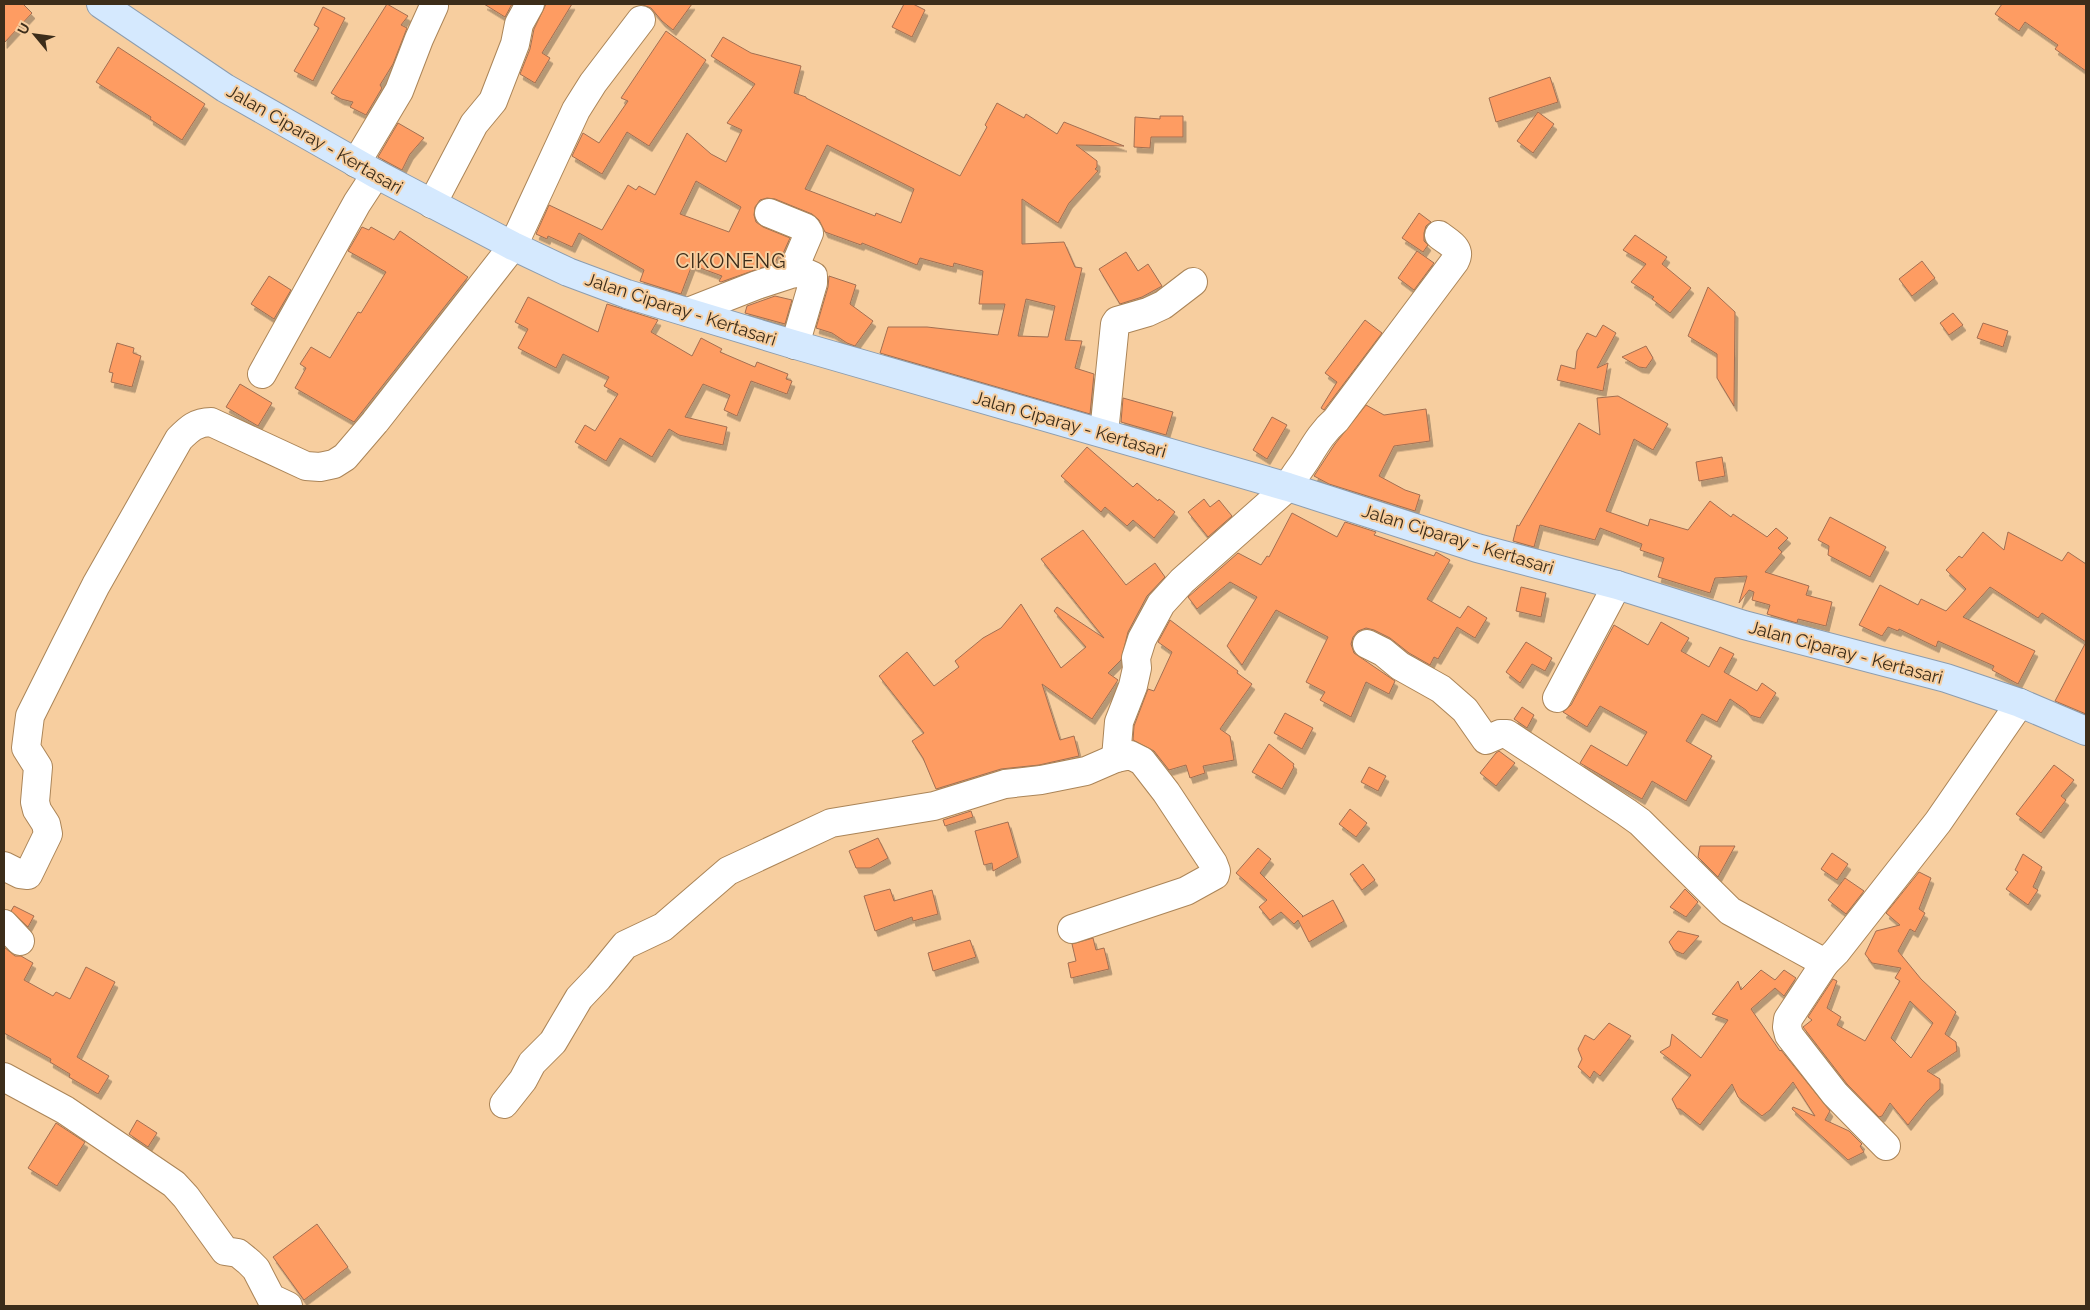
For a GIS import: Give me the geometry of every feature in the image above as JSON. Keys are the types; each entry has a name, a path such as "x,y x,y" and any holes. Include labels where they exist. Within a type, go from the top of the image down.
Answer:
{"main road":[{"name":"Jalan Ciparay - Kertasari","path":"101,4 225,88 366,169 513,246 568,272 627,294 795,345 1288,487 1477,548 1618,585 1744,625 1946,678 2020,703 2086,731"}],"street":[{"path":"432,204 474,124 493,101 515,44 519,24 530,4"},
{"path":"262,374 357,203 366,169 434,6"},
{"path":"16,870 48,834 46,824 37,810 35,802 38,767 26,748 30,716 96,586 179,439 190,428 200,422 211,422 306,466 320,467 345,458 513,246 576,110 593,83 641,20"},
{"path":"769,214 806,228 809,233 795,266 796,273"},
{"path":"1116,758 1119,722 1133,686 1137,668 1136,658 1142,639 1162,604 1182,581 1288,487 1294,474 1325,429 1336,420 1455,261 1458,255 1457,250 1440,235"},
{"path":"688,312 757,285 804,272 813,276 813,282 795,345"},
{"path":"1104,433 1115,324 1163,305 1193,282"},
{"path":"1557,698 1618,585"},
{"path":"1367,644 1383,652 1400,666 1441,689 1465,710 1486,740 1500,734 1507,734 1626,812 1647,829 1730,911 1825,962"},
{"path":"1886,1146 1835,1094 1789,1035 1788,1019 1825,962 1836,952 1938,822 2020,703"},
{"path":"504,1104 523,1080 532,1063 558,1035 579,998 598,978 619,950 632,941 663,927 728,871 784,843 831,823 934,806 1005,784 1041,780 1086,771 1116,758 1130,756 1142,761 1166,792 1202,844 1213,863 1216,871 1215,875 1186,891 1072,929"},
{"path":"4,1077 65,1110 174,1184 186,1196 225,1250 238,1253 253,1266 274,1303"}],"building":[{"path":"4,4 23,4 32,13 4,43"},
{"path":"387,4 408,16 401,25 407,28 393,64 380,85 382,88 366,115 350,107 353,102 341,99 331,93"},
{"path":"484,4 512,4 505,17"},
{"path":"546,4 572,4 542,53 550,58 535,83 520,74 530,49 534,29"},
{"path":"640,4 692,4 673,30 651,8"},
{"path":"904,4 913,4 925,10 912,37 892,27"},
{"path":"2002,4 2086,4 2086,71 2055,49 2058,45 2025,22 2019,31 1995,14"},
{"path":"323,7 345,18 313,81 294,71 319,28 314,25"},
{"path":"666,31 706,60 649,146 627,132 602,174 572,156 583,133 599,143 628,101 621,98"},
{"path":"723,37 751,53 801,66 794,93 806,97 960,176 987,127 985,125 997,103 1024,118 1026,114 1057,134 1064,122 1124,146 1076,145 1097,161 1095,169 1098,171 1069,203 1058,223 1022,199 1022,244 1064,242 1075,267 1082,268 1065,340 1082,341 1075,368 1094,374 1090,414 880,353 888,327 927,327 998,335 1005,304 979,304 983,271 954,263 953,267 920,258 917,265 862,243 861,245 825,232 819,220 812,214 775,199 767,198 760,200 755,207 754,215 756,222 763,227 790,238 781,258 778,256 775,263 721,282 719,281 722,276 692,265 681,294 640,281 644,270 579,233 572,247 548,236 547,239 536,234 549,205 602,230 628,185 636,190 639,186 655,195 687,133 711,154 726,162 742,130 727,123 755,84 711,56","holes":["827,145 914,189 901,223 876,213 875,216 805,189","696,181 741,207 729,232 680,214","1026,299 1055,306 1048,337 1018,336"]},
{"path":"118,47 205,104 182,140 150,119 151,117 96,82"},
{"path":"1550,77 1558,102 1496,122 1489,98"},
{"path":"1538,112 1554,124 1533,153 1517,141"},
{"path":"1160,116 1183,116 1183,137 1151,137 1150,148 1134,147 1135,117 1160,119"},
{"path":"398,123 424,138 410,154 402,170 378,157"},
{"path":"1419,213 1431,222 1426,226 1424,233 1424,241 1428,245 1423,252 1402,238"},
{"path":"362,227 369,230 371,227 394,240 400,231 468,277 354,422 295,388 306,368 300,364 311,347 330,358 358,312 361,313 386,272 348,251"},
{"path":"1635,235 1667,257 1662,264 1691,288 1670,313 1652,299 1654,297 1631,282 1646,264 1623,250"},
{"path":"1417,251 1434,263 1414,290 1398,278"},
{"path":"1126,252 1138,271 1148,264 1162,286 1142,297 1120,304 1099,269"},
{"path":"1922,261 1935,278 1912,296 1899,279"},
{"path":"269,276 291,290 274,319 251,304"},
{"path":"829,276 856,285 850,304 873,321 855,346 832,333 816,328 828,287"},
{"path":"1708,287 1735,312 1734,406 1717,378 1717,354 1688,336"},
{"path":"775,296 792,300 785,324 745,313 747,306"},
{"path":"528,297 598,332 607,304 658,320 651,332 692,356 701,338 722,349 720,352 755,367 757,362 788,374 786,379 792,381 787,394 751,381 737,416 724,410 730,395 703,384 685,417 727,427 723,445 679,435 669,429 652,457 620,438 606,461 575,442 585,425 595,431 618,394 604,386 609,377 563,354 556,368 518,348 528,329 515,322"},
{"path":"1953,313 1963,325 1949,335 1940,323"},
{"path":"1365,320 1382,333 1324,410 1321,408 1337,382 1325,373"},
{"path":"1983,323 2008,331 2003,347 1977,338"},
{"path":"1603,325 1616,333 1597,368 1608,363 1603,391 1557,380 1561,365 1575,369 1577,351 1587,333 1596,337"},
{"path":"117,343 134,348 133,353 141,356 132,387 111,382 113,373 109,372"},
{"path":"1646,346 1653,358 1646,368 1639,367 1622,357"},
{"path":"240,384 272,403 258,426 226,407"},
{"path":"1618,396 1668,424 1653,450 1634,439 1606,511 1648,526 1650,519 1688,530 1710,501 1731,517 1733,514 1767,537 1776,528 1788,538 1778,548 1782,552 1765,572 1809,586 1806,595 1832,602 1826,626 1798,619 1797,623 1767,614 1770,605 1752,600 1754,592 1749,590 1739,603 1747,576 1715,578 1710,593 1658,577 1664,558 1640,550 1642,544 1600,528 1595,540 1540,525 1534,547 1513,541 1517,525 1519,526 1579,423 1600,435 1597,398"},
{"path":"1123,398 1173,412 1166,435 1121,422"},
{"path":"1366,405 1384,415 1426,409 1430,441 1394,446 1379,476 1405,490 1420,495 1415,511 1329,484 1314,476 1335,444"},
{"path":"1272,417 1287,425 1267,459 1253,450"},
{"path":"1087,447 1133,487 1137,483 1158,501 1159,499 1175,512 1154,538 1133,520 1127,526 1105,507 1101,512 1061,476"},
{"path":"1722,457 1725,476 1699,481 1696,462"},
{"path":"1204,499 1210,507 1219,500 1232,516 1208,537 1188,512"},
{"path":"1292,513 1337,537 1345,522 1376,532 1374,535 1434,556 1436,552 1450,560 1427,599 1460,618 1468,606 1487,618 1475,638 1457,627 1438,659 1434,657 1430,665 1409,653 1390,638 1374,630 1366,628 1358,631 1353,637 1351,644 1354,653 1395,681 1389,694 1366,682 1351,717 1320,700 1325,692 1306,682 1328,637 1276,610 1242,665 1227,646 1257,597 1230,582 1197,609 1188,597 1238,553 1261,565 1267,556 1269,557"},
{"path":"1830,517 1886,547 1870,577 1828,555 1829,546 1818,540"},
{"path":"1083,530 1126,585 1155,563 1165,577 1147,596 1128,632 1121,660 1108,673 1118,680 1092,719 1042,684 1060,740 1074,736 1079,756 1039,765 1001,769 936,789 923,758 912,741 924,733 879,676 907,652 934,686 959,667 955,661 983,638 1001,628 1021,604 1061,668 1086,647 1054,611 1057,607 1104,638 1041,559"},
{"path":"1983,532 2004,550 2008,532 2062,561 2068,552 2086,564 2086,642 2042,613 2038,618 1990,587 1963,617 2035,651 2018,684 1992,670 1994,666 1938,641 1936,647 1899,629 1898,631 1888,627 1882,636 1859,625 1880,585 1918,605 1921,599 1946,611 1966,589 1946,570 1959,556 1962,558"},
{"path":"1521,587 1546,593 1541,617 1516,611"},
{"path":"1170,620 1238,671 1237,673 1252,684 1220,729 1230,736 1234,760 1203,766 1205,773 1190,778 1186,765 1169,770 1154,751 1133,740 1134,726 1148,689 1154,691 1172,652 1158,642"},
{"path":"1661,622 1689,638 1681,651 1709,667 1720,647 1734,654 1724,672 1757,691 1762,683 1776,693 1760,718 1750,715 1730,699 1717,722 1702,714 1686,741 1712,756 1686,801 1652,781 1642,799 1580,763 1591,745 1627,766 1647,732 1600,706 1587,727 1563,712 1571,705 1614,625 1648,645"},
{"path":"1526,642 1552,658 1545,671 1532,664 1520,683 1506,672"},
{"path":"2086,642 2086,714 2055,701"},
{"path":"1522,707 1534,715 1527,728 1514,719"},
{"path":"1285,713 1313,728 1302,749 1274,733"},
{"path":"1269,744 1294,764 1282,789 1252,772"},
{"path":"1499,751 1515,763 1496,786 1480,773"},
{"path":"2054,765 2074,780 2061,796 2066,800 2041,833 2016,814"},
{"path":"1369,767 1386,776 1378,791 1361,782"},
{"path":"1350,809 1367,823 1356,837 1339,824"},
{"path":"971,811 973,817 945,826 943,820"},
{"path":"1008,822 1018,857 993,871 992,863 984,865 975,831"},
{"path":"878,838 888,858 870,868 856,868 849,851"},
{"path":"1700,846 1735,846 1718,877 1698,857"},
{"path":"1258,848 1271,859 1260,873 1302,917 1333,900 1344,921 1309,942 1298,920 1294,924 1281,912 1270,920 1259,907 1267,900 1236,873"},
{"path":"1832,853 1848,864 1837,880 1821,869"},
{"path":"2023,854 2042,867 2033,887 2038,890 2028,905 2006,889 2018,872 2015,870"},
{"path":"1363,864 1375,880 1362,890 1350,874"},
{"path":"1919,872 1931,878 1919,909 1925,913 1915,932 1910,929 1898,951 1921,979 1956,1012 1945,1034 1956,1042 1957,1051 1927,1071 1940,1079 1940,1089 1927,1101 1908,1125 1890,1103 1882,1116 1879,1117 1847,1084 1803,1027 1812,1020 1808,1017 1833,979 1837,981 1827,1008 1841,1017 1837,1025 1865,1041 1900,981 1895,978 1901,968 1872,963 1865,954 1876,931 1900,925 1886,913","holes":["1910,1001 1933,1023 1911,1058 1891,1038"]},
{"path":"1845,878 1864,891 1846,914 1828,900"},
{"path":"890,889 894,901 932,890 938,914 913,921 912,917 875,931 864,896"},
{"path":"1685,889 1698,902 1686,917 1670,907"},
{"path":"14,906 34,916 28,927 11,911"},
{"path":"1678,931 1699,936 1683,954 1674,950 1669,942"},
{"path":"1093,938 1096,950 1104,948 1109,969 1071,978 1068,963 1076,961 1072,944"},
{"path":"970,940 976,957 933,971 928,953"},
{"path":"4,947 15,956 21,956 33,963 24,980 53,996 56,992 70,999 86,967 115,982 77,1057 109,1076 98,1094 69,1077 70,1074 50,1062 51,1059 4,1033"},
{"path":"1761,970 1775,980 1784,970 1796,978 1784,996 1775,988 1751,1009 1780,1051 1830,1111 1825,1120 1849,1131 1862,1144 1860,1146 1864,1152 1848,1160 1792,1109 1793,1107 1815,1116 1793,1082 1770,1110 1762,1116 1738,1097 1732,1084 1700,1125 1680,1109 1677,1109 1672,1099 1691,1075 1660,1052 1670,1046 1672,1034 1701,1058 1728,1020 1712,1014 1738,981 1741,990"},
{"path":"1609,1023 1631,1036 1600,1076 1594,1071 1590,1078 1578,1067 1582,1059 1578,1049 1585,1035 1594,1040"},
{"path":"137,1120 157,1133 148,1147 129,1134"},
{"path":"56,1123 85,1142 57,1186 28,1168"},
{"path":"317,1224 348,1267 304,1300 273,1257"}],"district":[{"name":"CIKONENG","path":"731,261"}]}
